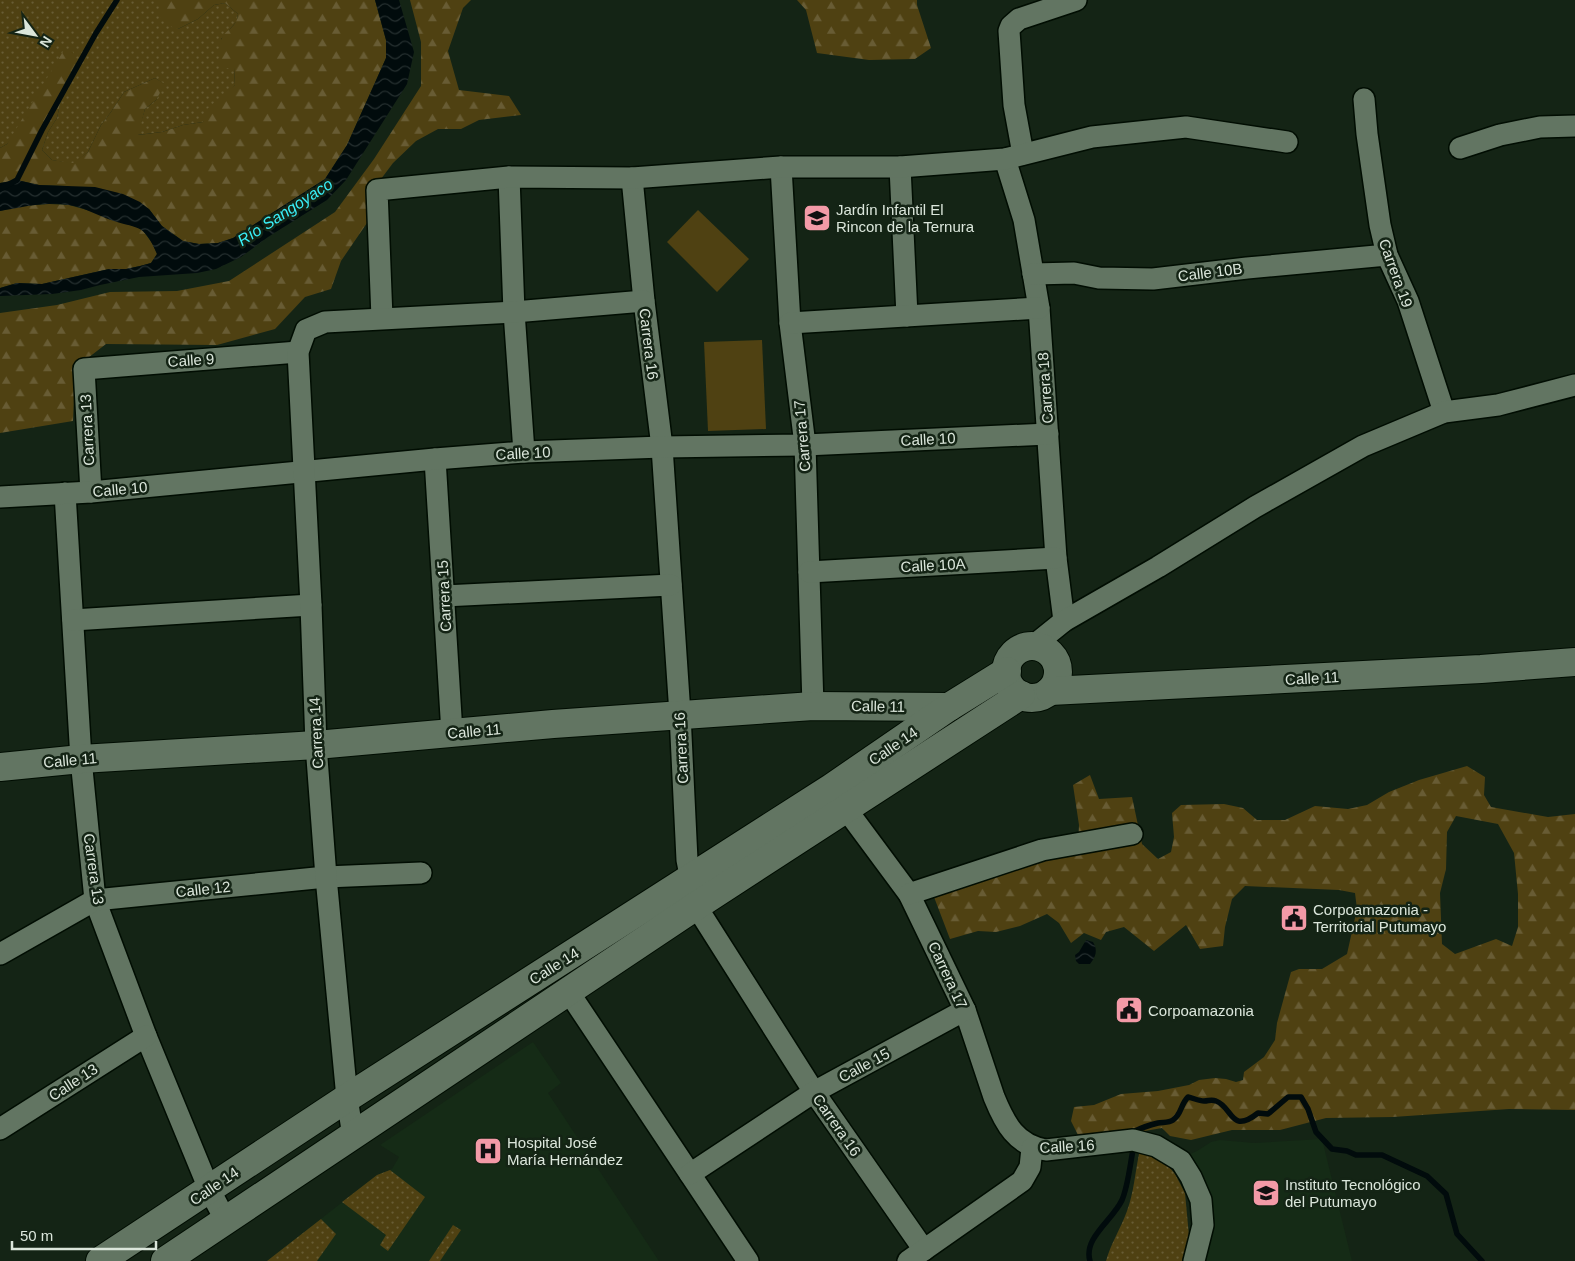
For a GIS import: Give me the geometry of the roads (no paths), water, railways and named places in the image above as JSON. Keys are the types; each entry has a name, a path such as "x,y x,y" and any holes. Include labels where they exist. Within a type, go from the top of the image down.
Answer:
{"street":[{"name":"Carrera 18","path":"1064,621 1056,558 1039,308 1014,156 1014,105 1009,31 1019,18 1076,0"},
{"name":"Carrera 19","path":"1364,99 1377,210 1387,255 1408,301 1444,412"},
{"path":"1460,148 1500,135 1540,127 1575,126"},
{"path":"644,301 514,312 382,318 377,190 508,177 632,178 781,167 900,167 1014,156 1092,136 1186,127 1287,142"},
{"name":"Carrera 17","path":"781,167 790,323 805,445 813,706"},
{"path":"900,167 907,316"},
{"path":"508,177 514,312 524,452"},
{"name":"Carrera 16","path":"632,178 644,301 662,447 680,714 686,860 689,880 696,906 916,1256"},
{"name":"Calle 10B","path":"1033,274 1074,273 1099,278 1153,279 1387,255"},
{"path":"790,323 1039,308"},
{"name":"Carrera 14","path":"353,1136 347,1098 326,877 316,745 298,352 306,330 325,322 382,318"},
{"name":"Calle 9","path":"84,368 298,352"},
{"name":"Carrera 13","path":"84,368 91,492"},
{"path":"1033,646 1064,621 1158,567 1255,507 1364,446 1444,412 1498,405 1575,385"},
{"name":"Calle 10","path":"0,497 91,492 436,458 524,452 662,447 805,445 1048,434"},
{"name":"Carrera 15","path":"436,458 452,733"},
{"name":"Carrera 13","path":"65,493 81,759 95,900 146,1036 209,1189 226,1221"},
{"name":"Calle 10A","path":"809,572 1056,558"},
{"path":"444,596 671,585"},
{"path":"73,620 311,605"},
{"path":"1033,646 1043,648 1052,654 1057,663 1058,673 1056,683 1050,690 1041,696 1031,698 1021,695 1013,689 1008,681 1006,671 1009,661 1015,652 1024,647 1033,646"},
{"name":"Calle 11","path":"1050,690 1481,669 1575,662"},
{"name":"Calle 14","path":"100,1261 347,1098 831,788 949,707 1006,671"},
{"name":"Calle 14","path":"165,1261 696,906 1021,695"},
{"name":"Calle 11","path":"0,766 81,759 316,745 680,714 813,706 949,707"},
{"name":"Carrera 17","path":"846,809 909,894 965,1010 1000,1111 1014,1135 1032,1148"},
{"path":"909,894 1042,850 1132,834"},
{"name":"Calle 12","path":"0,954 95,900 326,877 420,873"},
{"path":"568,992 748,1261"},
{"name":"Calle 15","path":"690,1174 814,1092 965,1010"},
{"name":"Calle 13","path":"0,1129 146,1036"},
{"name":"Calle 16","path":"916,1256 1022,1181 1030,1167 1032,1148 1046,1150 1134,1140 1156,1146 1181,1161 1191,1177 1200,1200 1203,1225 1194,1261"}],"water":[{"name":"Río Sangoyaco","path":"375,0 399,0 414,52 407,84 346,180 327,200 268,237 241,257 216,269 197,273 139,277 81,290 52,294 0,296 0,288 17,283 42,284 109,269 126,269 151,263 157,254 148,236 143,231 79,207 43,204 0,211 0,183 17,180 39,185 95,187 123,194 140,202 149,209 162,226 183,241 199,244 218,243 233,238 325,179 347,145 386,58 386,40"},
{"path":"1086,940 1093,942 1096,951 1095,956 1090,964 1079,964 1076,961 1075,955"}],"waterway":[{"path":"0,189 17,180 42,130 96,33 117,0"},
{"path":"1135,1131 1173,1120 1188,1097 1202,1101 1216,1101 1222,1104 1233,1118 1242,1121 1258,1113 1268,1114 1288,1097 1301,1097 1308,1109 1316,1132 1332,1149 1347,1151 1356,1155 1382,1155 1427,1176 1446,1194 1457,1234 1482,1261"},
{"path":"1090,1261 1089,1253 1095,1237 1122,1200 1133,1150"}],"place":[{"name":"Jardín Infantil El Rincon de la Ternura","path":"817,218"},
{"name":"Corpoamazonia - Territorial Putumayo","path":"1294,918"},
{"name":"Corpoamazonia","path":"1129,1010"},
{"name":"Hospital José María Hernández","path":"488,1151"},
{"name":"Instituto Tecnológico del Putumayo","path":"1266,1193"}]}
